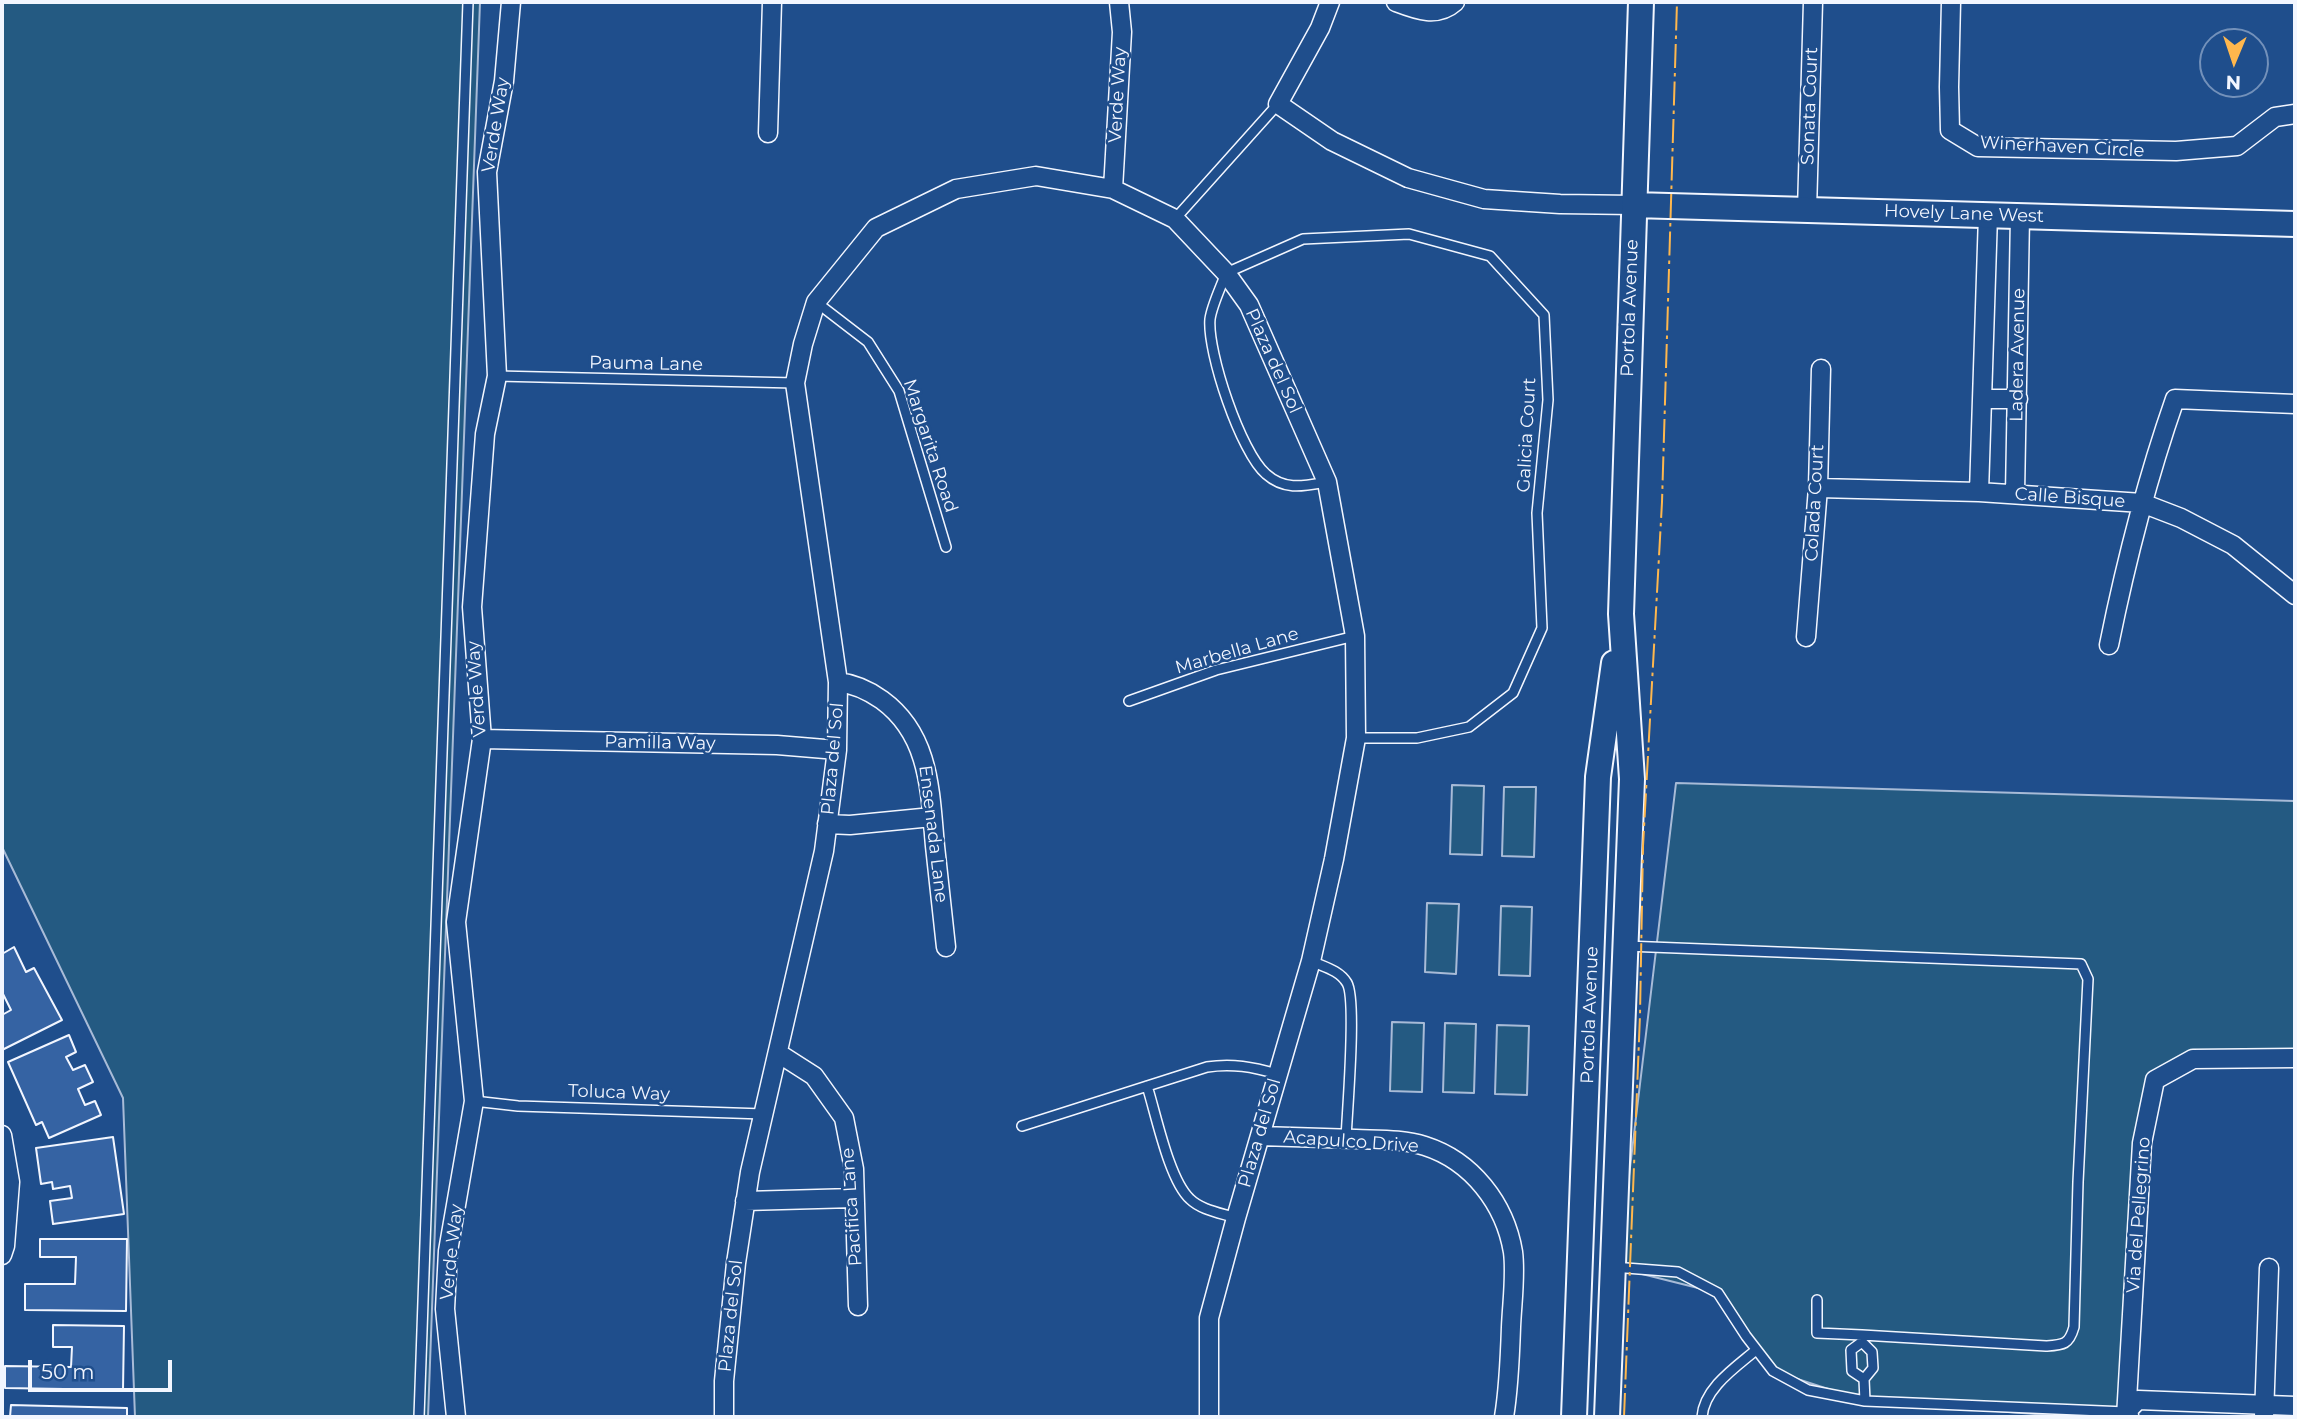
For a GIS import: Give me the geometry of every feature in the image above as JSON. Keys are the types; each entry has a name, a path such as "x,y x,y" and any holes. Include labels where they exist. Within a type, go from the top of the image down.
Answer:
{"main road":[{"name":"Portola Avenue","path":"1606,1417 1632,779 1621,614 1641,2"},
{"name":"Hovely Lane West","path":"1634,205 2295,224"},
{"name":"Portola Avenue","path":"1574,1417 1598,777 1621,614"},
{"path":"1586,1111 1598,1137 1598,1258 1611,1267"}],"street":[{"name":"Verde Way","path":"456,1417 445,1309 447,1263 474,1101 456,922 482,739 472,607 485,434 497,376 487,172 504,81 511,2"},
{"path":"768,133 772,2"},
{"name":"Verde Way","path":"1113,188 1122,32 1119,2"},
{"path":"1330,2 1320,27 1278,104 1332,141 1408,178 1484,199 1634,205"},
{"path":"1396,2 1420,11 1451,5"},
{"name":"Sonata Court","path":"1807,210 1813,2"},
{"name":"Winerhaven Circle","path":"1951,2 1948,87 1950,131 1978,147 2176,151 2237,146 2275,117 2295,114"},
{"name":"Plaza del Sol","path":"724,1417 724,1381 745,1201 767,1090 778,1053 824,851 837,750 838,682 795,383 803,344 816,302 876,228 957,190 1036,176 1113,188 1175,219 1226,273 1249,305 1327,482 1355,636 1356,738 1334,859 1311,961 1209,1318 1209,1417"},
{"name":"Ladera Avenue","path":"1979,492 1988,215"},
{"name":"Ladera Avenue","path":"2015,494 2020,216"},
{"name":"Colada Court","path":"1806,637 1818,488 1821,369"},
{"path":"1982,399 2018,399"},
{"path":"2109,645 2142,503 2175,399 2295,404"},
{"name":"Calle Bisque","path":"1818,488 1979,492 2142,503 2181,517 2233,545 2295,595"},
{"name":"Ensenada Lane","path":"838,682 853,684 869,691 902,718 914,735 927,767 946,947"},
{"name":"Pamilla Way","path":"482,739 776,745 837,750"},
{"path":"827,824 850,825 932,817"},
{"name":"Pacifica Lane","path":"778,1053 814,1076 844,1118 854,1169 858,1306"},
{"name":"Via del Pellegrino","path":"2127,1416 2142,1143 2155,1080 2193,1059 2295,1058"},
{"path":"2,1135 10,1182 2,1255"},
{"name":"Acapulco Drive","path":"1260,1136 1390,1140 1428,1147 1469,1170 1505,1218 1513,1254 1508,1390 1504,1417"},
{"path":"745,1201 855,1199"},
{"path":"2264,1411 2269,1268"},
{"path":"2127,1416 2138,1400 2264,1411 2295,1406"}],"lane":[{"path":"419,1417 468,2"},
{"path":"1175,219 1278,104"},
{"name":"Galicia Court","path":"1226,273 1303,239 1409,234 1490,256 1544,314 1548,400 1538,513 1542,628 1513,693 1469,727 1417,738 1356,738"},
{"path":"1226,273 1210,319 1214,355 1227,404 1247,447 1265,474 1294,488 1327,482"},
{"name":"Margarita Road","path":"816,302 868,341 899,391 946,547"},
{"name":"Pauma Lane","path":"497,376 795,383"},
{"name":"Marbella Lane","path":"1129,701 1216,670 1355,636"},
{"path":"1625,946 2081,964 2088,979 2074,1327 2070,1340 2063,1345 2046,1346 1862,1339 1816,1333 1818,1300"},
{"path":"1311,961 1338,973 1350,990 1346,1139"},
{"path":"1021,1126 1208,1067 1248,1066 1278,1073"},
{"path":"1147,1086 1173,1172 1185,1194 1201,1206 1236,1218"},
{"name":"Toluca Way","path":"474,1101 518,1107 764,1114"},
{"path":"1611,1267 1678,1272 1718,1293 1773,1371 1808,1390 1865,1401 2127,1416"},
{"path":"1862,1339 1872,1352 1873,1368 1864,1379 1865,1401"},
{"path":"1862,1339 1851,1350 1852,1371 1864,1379"},
{"path":"1702,1417 1707,1399 1718,1384 1756,1350"}],"shaded area":[{"path":"2,2 480,2 428,1417 135,1417 123,1098 2,847"},
{"path":"1676,783 2295,801 2295,1063 2193,1059 2155,1080 2135,1417 2074,1417 1865,1401 1773,1371 1718,1293 1618,1268"},
{"path":"1452,785 1484,786 1482,855 1450,854"},
{"path":"1504,787 1536,787 1534,857 1502,856"},
{"path":"1427,903 1459,904 1456,974 1425,972"},
{"path":"1501,906 1532,907 1530,976 1499,975"},
{"path":"1392,1022 1424,1023 1422,1092 1390,1091"},
{"path":"1445,1023 1476,1024 1474,1093 1443,1092"},
{"path":"1497,1025 1529,1026 1527,1095 1495,1094"}],"building":[{"path":"14,947 26,972 34,968 62,1020 2,1050 2,1015 11,1010 2,992 2,954"},
{"path":"69,1035 76,1052 66,1057 73,1070 85,1065 93,1082 78,1089 85,1105 95,1101 101,1115 49,1138 42,1122 36,1125 8,1062"},
{"path":"113,1137 124,1214 53,1224 50,1201 72,1198 70,1186 53,1189 52,1182 41,1184 36,1148"},
{"path":"40,1239 127,1239 126,1311 25,1310 25,1284 75,1284 76,1257 40,1257"},
{"path":"53,1325 124,1326 123,1390 5,1388 5,1366 71,1367 72,1347 53,1347"},
{"path":"11,1405 127,1408 127,1417 10,1417"}],"power":[{"path":"1624,1417 1640,1015 1643,846 1662,502 1677,2"}]}
